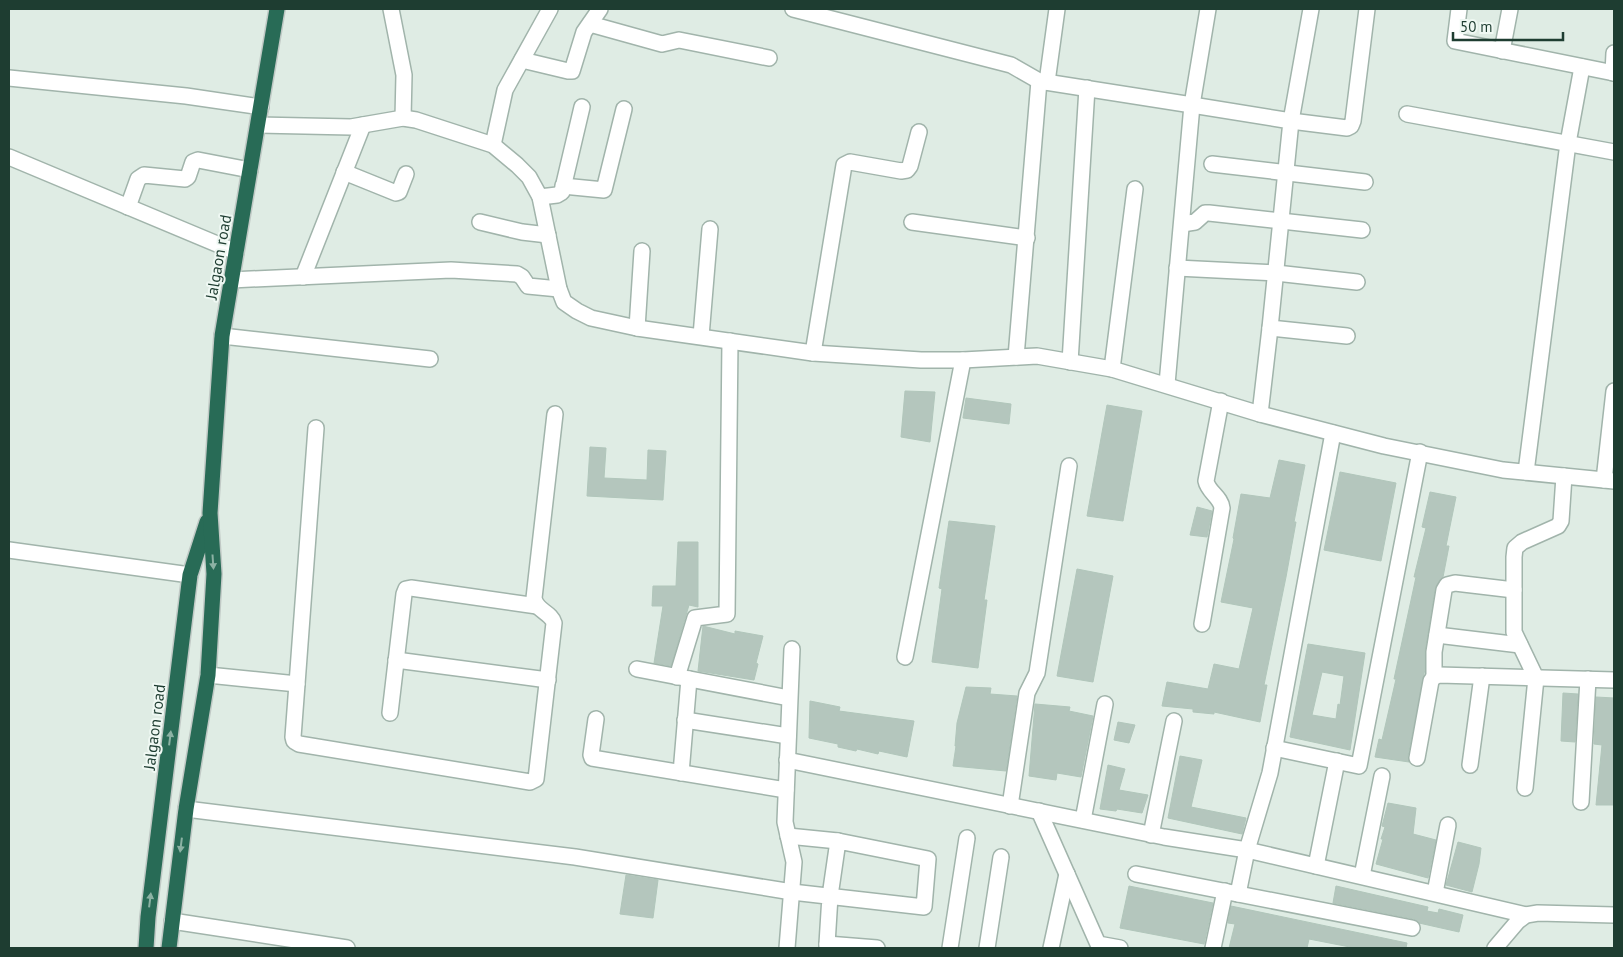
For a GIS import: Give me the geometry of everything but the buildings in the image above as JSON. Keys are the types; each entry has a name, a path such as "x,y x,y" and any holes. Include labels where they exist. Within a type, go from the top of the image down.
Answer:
{"highway":[{"name":"Jalgaon road","path":"169,948 186,809 208,675 214,574 210,513 222,336 277,9"},
{"name":"Jalgaon road","path":"146,948 190,575 210,513"}],"street":[{"path":"391,9 404,75 403,118"},
{"path":"493,145 506,90 550,9"},
{"path":"522,60 572,71 584,32 600,9"},
{"path":"793,9 1011,65 1043,82 1347,128 1351,126 1367,9"},
{"path":"1016,357 1026,238 1043,82 1057,9"},
{"path":"1167,384 1192,105 1208,9"},
{"path":"1260,414 1291,121 1312,9"},
{"path":"1459,9 1454,41 1614,73 1614,53"},
{"path":"1502,51 1510,9"},
{"path":"590,24 662,44 679,40 770,58"},
{"path":"1526,472 1568,143 1582,67"},
{"path":"9,78 186,96 261,107"},
{"path":"1070,362 1087,88"},
{"path":"540,197 560,194 582,107"},
{"path":"563,186 604,190 624,108"},
{"path":"1407,114 1614,152"},
{"path":"258,125 351,127 403,118 416,120 493,145 529,177 540,197 559,289 564,302 576,311 592,318 638,328 813,353 922,360 1037,356 1112,369 1167,384 1260,414 1384,446 1503,470 1609,481 1614,391"},
{"path":"303,277 363,125"},
{"path":"813,353 844,165 850,162 901,171 907,170 910,166 919,132"},
{"path":"9,157 236,252"},
{"path":"128,207 138,179 144,175 185,179 188,177 193,162 198,160 250,170"},
{"path":"1212,164 1365,182"},
{"path":"344,172 396,193 406,174"},
{"path":"1112,369 1135,189"},
{"path":"1182,224 1195,222 1204,213 1209,213 1362,230"},
{"path":"480,222 522,232 548,235"},
{"path":"912,222 1026,238"},
{"path":"701,336 710,229"},
{"path":"638,328 642,250"},
{"path":"1177,268 1276,273 1357,282"},
{"path":"231,280 460,270 517,274 522,276 528,286 559,289"},
{"path":"1270,328 1347,336"},
{"path":"222,336 430,359"},
{"path":"681,773 685,720 683,678 695,618 725,616 727,614 730,341"},
{"path":"905,657 963,360"},
{"path":"1202,624 1222,508 1220,501 1206,485 1221,401"},
{"path":"536,606 534,598 555,414"},
{"path":"316,428 292,737 294,741 299,744 530,782 536,779 538,775 554,624 550,616 536,606 410,588 406,590 390,713"},
{"path":"1213,948 1247,850 1270,773 1333,433"},
{"path":"1274,748 1359,766 1420,452"},
{"path":"1010,806 1028,692 1037,673 1069,466"},
{"path":"1525,788 1536,678 1514,632 1516,548 1522,542 1558,526 1561,521 1564,476"},
{"path":"9,550 190,575"},
{"path":"1417,758 1431,681 1434,677 1434,652 1444,590 1447,585 1454,583 1514,590"},
{"path":"1438,635 1520,645"},
{"path":"787,948 794,862 785,822 792,649"},
{"path":"396,660 548,680"},
{"path":"637,669 790,698"},
{"path":"208,675 297,684"},
{"path":"1434,677 1439,675 1614,680"},
{"path":"1470,765 1482,676"},
{"path":"1581,802 1588,679"},
{"path":"1083,820 1105,704"},
{"path":"596,719 590,755 592,758 786,790"},
{"path":"685,720 788,736"},
{"path":"1151,834 1174,720"},
{"path":"787,760 1038,812 1247,850 1526,914 1614,915"},
{"path":"1316,866 1337,761"},
{"path":"1362,876 1382,776"},
{"path":"186,809 575,857 792,892 924,907 928,859 838,841 788,836"},
{"path":"1038,812 1099,946 1120,948"},
{"path":"1435,893 1448,825"},
{"path":"950,948 968,838"},
{"path":"838,841 830,896 827,946 877,948"},
{"path":"987,948 1001,857"},
{"path":"1051,948 1067,874"},
{"path":"1136,874 1412,928"},
{"path":"1495,948 1526,914"},
{"path":"172,921 347,948"}]}
